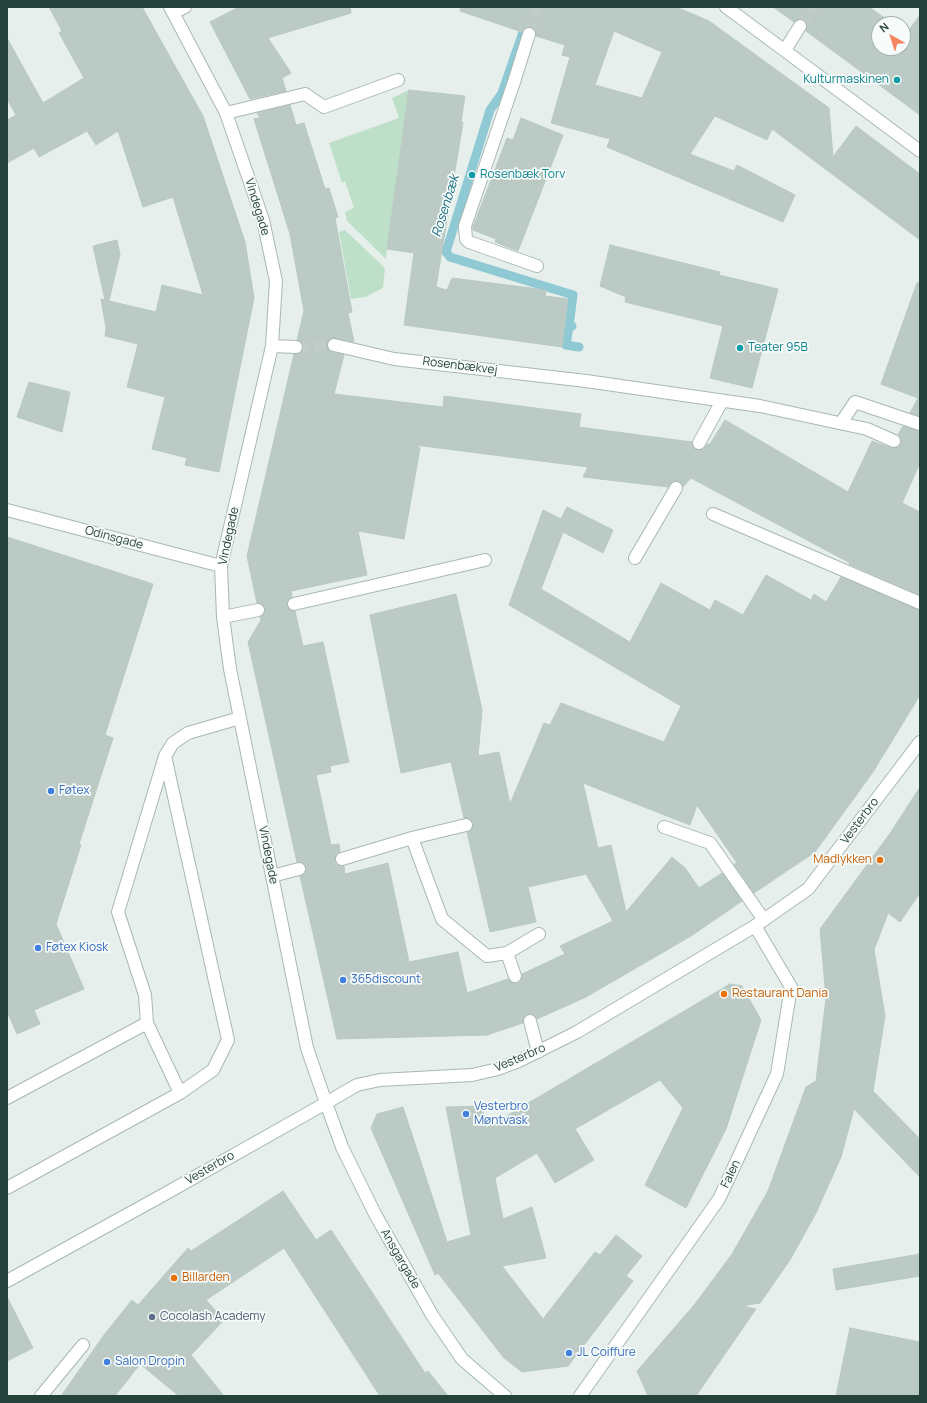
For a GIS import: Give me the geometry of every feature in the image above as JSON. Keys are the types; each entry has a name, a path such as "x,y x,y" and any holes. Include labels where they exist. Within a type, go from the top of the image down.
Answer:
{"street":[{"path":"172,10 184,7"},
{"path":"726,7 920,152"},
{"name":"Vindegade","path":"172,10 226,113 263,220 276,281 272,346 221,566 223,617 230,669 307,1048 326,1103"},
{"path":"785,50 800,26"},
{"path":"529,34 465,226 466,239 469,242 537,266"},
{"path":"226,113 305,94 324,107 398,80"},
{"name":"Rosenbækvej","path":"334,345 394,359 586,381 722,402 760,406 867,428 894,441"},
{"path":"272,346 296,347"},
{"path":"699,443 722,402"},
{"path":"841,423 855,402 920,424"},
{"path":"635,558 676,488"},
{"name":"Odinsgade","path":"7,510 221,566"},
{"path":"713,514 920,603"},
{"path":"294,604 485,560"},
{"path":"223,617 258,610"},
{"path":"180,1093 147,1023 145,995 118,912 165,756 173,743 188,733 240,718"},
{"name":"Vesterbro","path":"7,1281 357,1085 380,1080 472,1075 498,1069 538,1052 577,1032 759,923 808,889 920,742"},
{"path":"7,1188 180,1093 214,1070 228,1040 165,756"},
{"path":"342,859 412,838 466,825"},
{"name":"Falen","path":"580,1396 719,1199 777,1074 791,987 759,923 710,843 664,827"},
{"path":"412,838 442,919 487,956 507,953 539,934"},
{"path":"272,876 299,869"},
{"path":"507,953 515,976"},
{"path":"530,1021 538,1052"},
{"path":"7,1098 147,1023"},
{"name":"Ansgargade","path":"326,1103 342,1147 375,1214 432,1315 462,1359 504,1396"},
{"path":"41,1396 83,1345"}],"green space":[{"path":"409,90 386,259 347,221 345,212 354,208 345,181 342,183 329,143 399,118 392,98"},
{"path":"345,230 385,268 383,288 365,297 351,299 339,232"}],"building":[{"path":"49,7 142,7 203,116 245,242 254,298 219,472 185,465 187,458 152,449 165,397 127,387 138,344 105,336 106,328 101,299 105,300 93,246 117,240 120,254 109,301 156,312 162,285 203,295 173,197 143,207 118,131 96,145 87,131 39,157 34,148 7,163 7,120 16,115 7,99 7,38 43,103 84,78 59,33 62,31"},
{"path":"239,7 350,7 351,13 268,38 291,73 282,78 286,91 250,99 210,22"},
{"path":"461,7 676,7 709,21 829,108 833,157 856,126 920,174 920,240 772,129 767,140 715,116 690,154 734,171 737,165 795,195 783,222 607,147 610,139 551,123 570,57 562,55 565,45 536,36 536,32 532,27 527,27 522,32 460,11","holes":["614,31 662,52 642,98 595,85"]},
{"name":"Kulturmaskinen","path":"773,7 869,7 882,16 871,16 871,56 911,56 911,27 920,15 920,115 806,31 807,26 804,20 800,19 794,22"},
{"path":"409,90 465,96 461,122 463,122 436,287 447,290 452,278 546,290 545,296 568,299 562,347 404,325 414,253 387,249"},
{"path":"290,105 296,125 304,123 325,189 329,188 338,217 335,218 352,312 348,313 354,342 332,338 327,343 329,351 344,355 334,394 443,407 444,396 581,414 579,427 692,442 693,447 699,450 703,449 707,444 710,444 725,420 848,492 872,441 895,448 901,444 901,440 898,435 903,426 920,431 920,463 902,503 920,512 920,595 849,564 850,563 691,478 683,487 680,482 676,481 672,482 668,487 583,477 588,467 415,445 420,448 404,539 358,531 367,575 291,591 292,597 289,599 287,605 289,609 295,611 303,646 323,642 349,762 330,766 331,772 316,775 331,845 339,844 340,852 336,854 335,862 337,865 344,866 345,874 388,863 409,962 458,952 467,993 508,979 513,983 518,983 521,981 522,974 565,954 560,946 613,921 586,874 528,887 536,922 490,932 467,832 471,830 473,824 471,820 464,818 451,762 401,773 370,615 456,594 482,710 478,756 499,752 510,804 544,723 550,725 561,703 664,742 681,706 509,605 543,510 561,519 567,507 613,530 603,553 563,532 541,589 630,642 661,583 710,610 715,600 743,615 766,575 811,600 814,594 826,602 841,577 920,610 920,695 873,772 815,852 754,893 734,864 737,863 697,805 690,825 583,783 598,848 611,845 626,912 672,857 685,868 699,888 722,873 742,901 691,936 586,997 537,1019 532,1014 528,1014 523,1019 523,1023 487,1035 337,1039 300,876 304,874 306,868 304,864 297,862 248,642 261,620 260,617 265,613 265,609 263,605 257,603 247,556 294,354 300,353 303,348 302,343 297,340 304,311 290,234 254,119 260,118 257,113"},
{"path":"521,118 563,135 518,251 495,242 496,239 473,230 473,227 507,138 513,140"},
{"path":"610,245 720,272 719,275 778,289 752,388 710,378 723,326 625,302 626,297 600,286"},
{"path":"917,283 920,283 920,416 910,413 918,398 881,384"},
{"path":"29,382 70,392 62,432 17,417"},
{"name":"Føtex","path":"7,537 153,584 105,735 113,738 79,844 81,845 56,924 84,989 34,1010 40,1024 17,1034 7,1011"},
{"path":"920,787 920,893 900,922 888,913 874,950 885,1016 873,1091 920,1139 920,1177 854,1109 841,1157 816,1213 790,1260 760,1303 742,1306 756,1309 696,1396 648,1396 637,1371 695,1304 732,1254 768,1191 806,1087 816,1081 826,998 820,929 891,832"},
{"path":"730,984 742,986 761,1020 726,1129 686,1208 645,1185 683,1108 660,1080 575,1129 594,1160 555,1183 537,1153 495,1178 503,1219 532,1207 546,1258 502,1266 543,1319 595,1252 600,1255 616,1235 642,1256 626,1276 633,1281 568,1366 522,1372 504,1358 438,1273 435,1275 371,1128 377,1114 403,1107 447,1242 471,1235 446,1107 482,1106 486,1128"},
{"path":"283,1191 316,1240 331,1230 425,1373 428,1371 448,1396 380,1396 284,1248 206,1300 224,1320 191,1355 224,1396 179,1396 140,1364 115,1396 61,1396 104,1335 132,1300 138,1305 188,1248 191,1251"},
{"path":"920,1254 920,1276 836,1290 833,1269"},
{"path":"7,1297 33,1348 7,1361"},
{"path":"850,1328 920,1342 920,1396 836,1396"}],"waterway":[{"name":"Rosenbæk","path":"523,32 502,93 490,110 446,252 450,257 573,295 569,326 572,326"},
{"path":"569,326 566,345 579,347"}],"tunnel":[{"path":"529,34 537,7"},
{"path":"800,26 815,7"},
{"path":"296,347 334,345"}],"place":[{"name":"Kulturmaskinen","path":"897,80"},
{"name":"Rosenbæk Torv","path":"472,175"},
{"name":"Teater 95B","path":"740,348"},
{"name":"Føtex","path":"51,791"},
{"name":"Madlykken","path":"880,860"},
{"name":"Føtex Kiosk","path":"38,948"},
{"name":"365discount","path":"343,980"},
{"name":"Restaurant Dania","path":"724,994"},
{"name":"Vesterbro Møntvask","path":"466,1114"},
{"name":"Billarden","path":"174,1278"},
{"name":"Cocolash Academy","path":"152,1317"},
{"name":"JL Coiffure","path":"569,1353"},
{"name":"Salon Dropin","path":"107,1362"}]}
